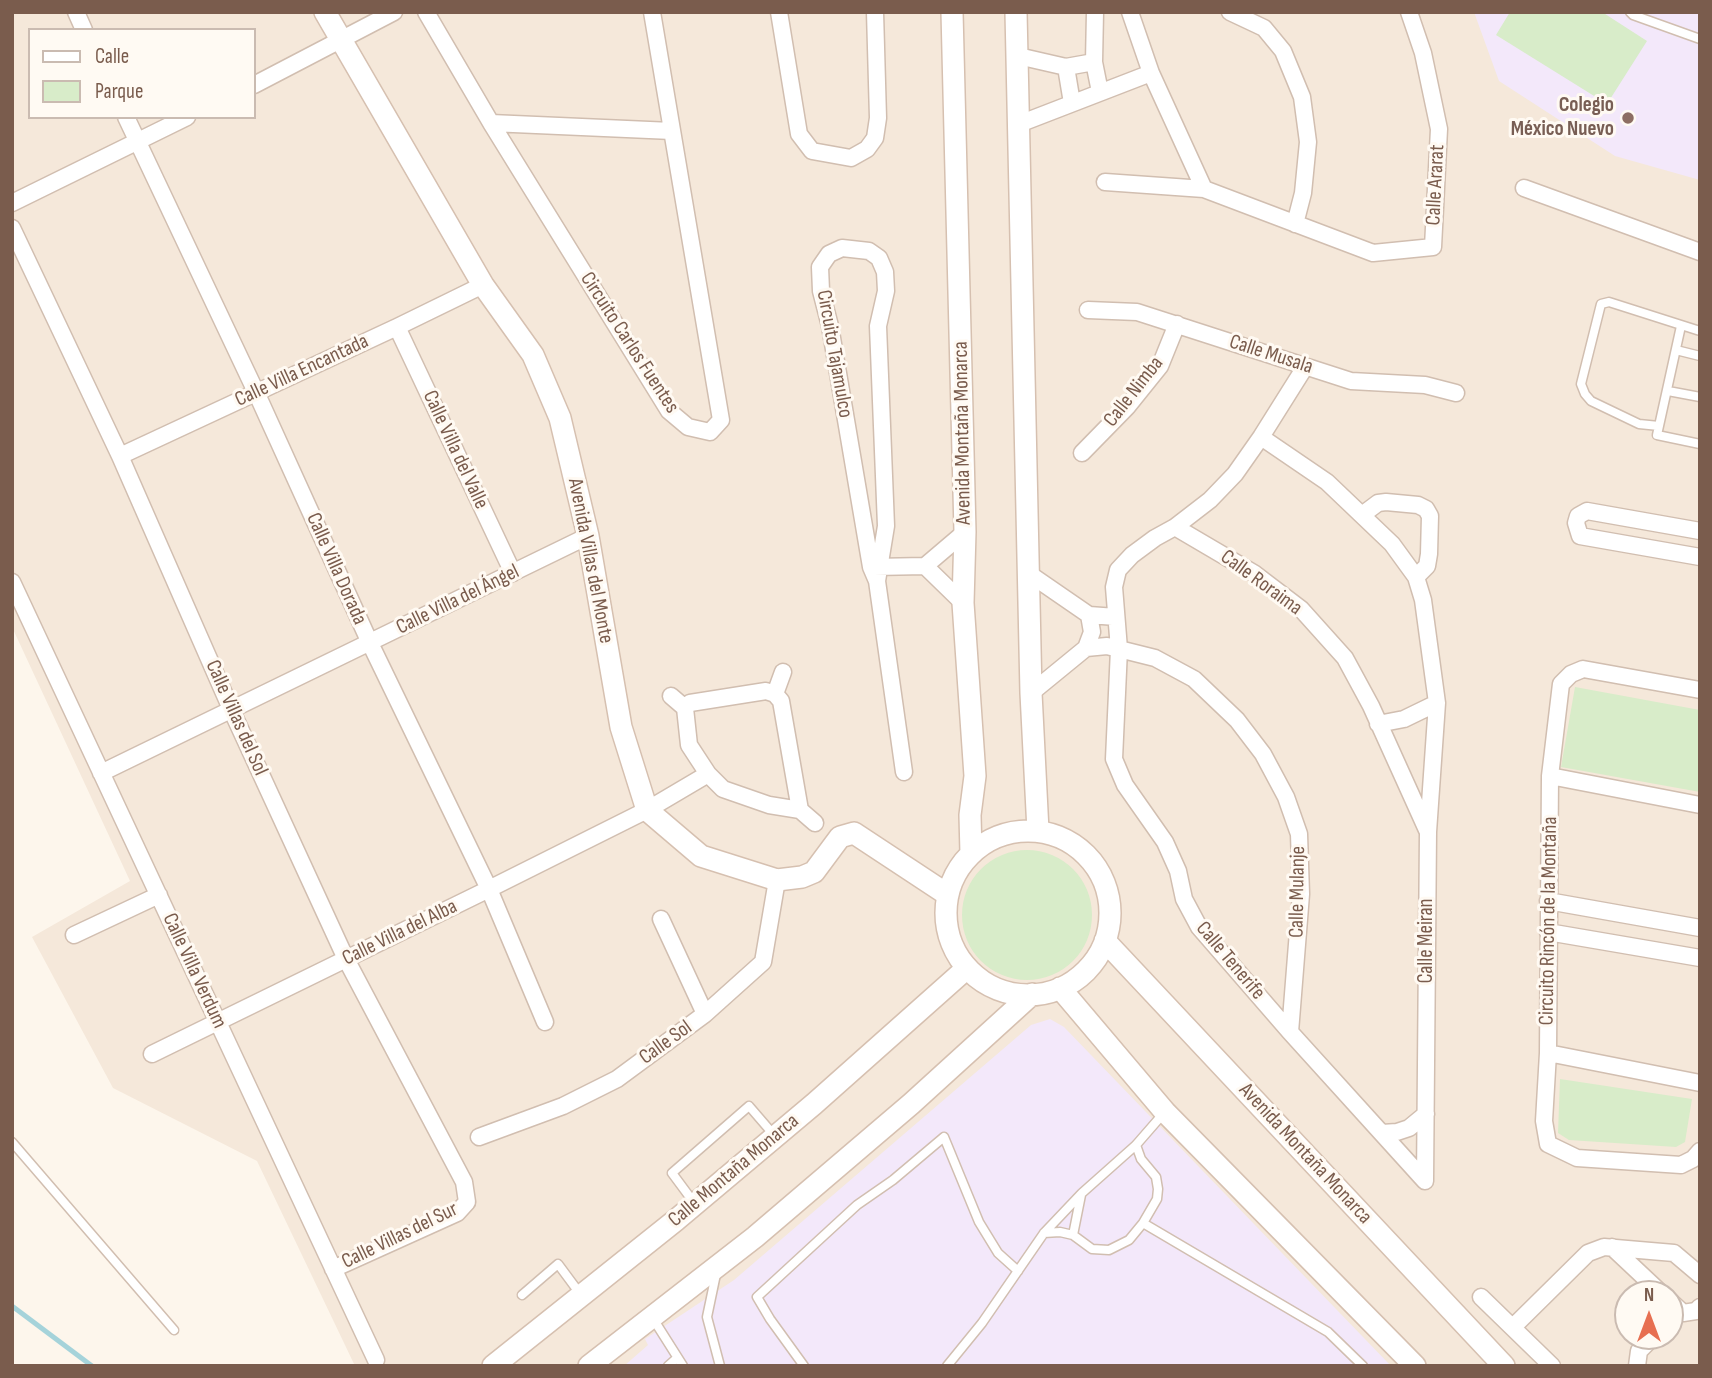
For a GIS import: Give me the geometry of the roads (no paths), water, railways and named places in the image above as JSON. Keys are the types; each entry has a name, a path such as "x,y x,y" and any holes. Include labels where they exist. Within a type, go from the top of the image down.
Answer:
{"main road":[{"name":"Avenida Villas del Monte","path":"324,12 483,285 533,355 560,418 588,536 621,727 647,810"},
{"name":"Avenida Montaña Monarca","path":"952,12 965,532 963,603 975,776 970,815 971,853"},
{"path":"1016,12 1031,693 1038,831"},
{"path":"647,810 701,856 778,880 802,877 814,872 841,837 854,832 948,895"},
{"path":"1038,831 1062,838 1083,851 1098,870 1108,893 1110,918 1105,942 1095,961 1079,977 1060,988 1032,994 1008,992 986,983 967,968 953,946 946,921 948,895 956,872 971,853 1002,835 1038,831"},
{"name":"Avenida Montaña Monarca","path":"1105,942 1504,1366"},
{"name":"Calle Montaña Monarca","path":"493,1366 775,1137 967,968"},
{"path":"1060,988 1165,1112 1415,1366"},
{"path":"590,1366 718,1266 911,1104 1032,994"}],"street":[{"path":"76,12 83,28"},
{"path":"256,84 394,12"},
{"name":"Circuito Carlos Fuentes","path":"426,12 491,123 669,411 688,427 710,432 721,420 652,12"},
{"path":"779,12 799,134 811,151 836,158 850,158 867,149 875,138 878,118 875,12"},
{"path":"1095,12 1094,62 1100,92"},
{"path":"1130,12 1151,73 1204,189"},
{"path":"1230,12 1265,28 1283,51 1302,97 1308,142 1303,193 1295,224"},
{"name":"Calle Ararat","path":"1105,182 1204,189 1373,253 1433,247 1439,129 1423,52 1409,12"},
{"path":"1017,56 1066,67 1094,62"},
{"path":"1066,67 1072,103"},
{"path":"1019,124 1151,73"},
{"name":"Calle Villa Dorada","path":"127,119 256,392 370,643 489,890 545,1022"},
{"path":"12,202 183,119"},
{"path":"491,123 672,131"},
{"path":"1524,188 1700,253"},
{"name":"Calle Villas del Sol","path":"12,228 120,456 231,709 346,959 464,1182 467,1202"},
{"name":"Circuito Tajamulco","path":"877,572 886,526 878,326 886,291 885,272 879,258 869,251 842,248 829,254 820,268 821,291 877,572 904,772"},
{"name":"Calle Villa Encantada","path":"120,456 483,285"},
{"name":"Calle Musala","path":"1088,310 1137,312 1351,381 1424,385 1456,393"},
{"name":"Calle Nimba","path":"1082,453 1127,407 1160,366 1177,324"},
{"name":"Calle Villa del Valle","path":"397,327 513,573"},
{"name":"Calle Tenerife","path":"1305,367 1235,474 1210,500 1140,549 1118,570 1114,587 1119,649 1114,759 1125,785 1165,842 1178,871 1184,899 1199,927 1425,1181"},
{"name":"Calle Meiran","path":"1261,437 1327,482 1392,544 1416,577 1423,600 1437,703 1428,832 1425,1181"},
{"path":"1362,515 1378,503 1386,502 1418,505 1426,509 1430,516 1429,554 1427,566 1416,577"},
{"path":"1700,531 1587,510 1578,516 1576,523 1580,536 1700,557"},
{"name":"Calle Roraima","path":"1175,527 1255,574 1301,609 1345,658 1428,832"},
{"path":"877,572 925,566 965,532"},
{"name":"Calle Villa del Ángel","path":"101,773 588,536"},
{"path":"925,566 963,603"},
{"path":"1028,573 1089,615 1116,617"},
{"name":"Calle Villa Verdum","path":"12,582 376,1360"},
{"path":"1031,693 1086,648 1092,632 1089,615"},
{"name":"Calle Mulanje","path":"1086,648 1107,646 1154,658 1194,679 1237,720 1263,754 1286,797 1298,834 1301,894 1290,1032"},
{"name":"Circuito Rincón de la Montaña","path":"1700,690 1583,669 1571,674 1561,684 1550,776 1548,1054 1544,1121 1548,1144 1577,1158 1681,1165 1693,1159 1700,1151"},
{"path":"775,694 783,671"},
{"path":"685,708 690,703 766,691 775,694 781,701 800,810"},
{"path":"671,696 685,708 689,745 708,774 723,789 769,805 800,810 815,823"},
{"path":"1378,724 1418,714 1437,703"},
{"name":"Calle Villa del Alba","path":"152,1054 489,890 647,810 708,774"},
{"path":"1550,776 1700,805"},
{"name":"Calle Sol","path":"479,1137 563,1106 617,1079 705,1014 763,962 778,880"},
{"path":"74,935 159,895"},
{"path":"1548,901 1700,928"},
{"path":"661,919 705,1014"},
{"path":"1548,932 1700,958"},
{"path":"1548,1054 1700,1083"},
{"path":"1382,1133 1409,1128 1426,1114"},
{"name":"Calle Villas del Sur","path":"333,1269 457,1213 467,1202"},
{"path":"1513,1327 1588,1253 1604,1247 1674,1253 1700,1275"},
{"path":"1612,1247 1647,1280"},
{"path":"1481,1297 1552,1366"},
{"path":"1684,1315 1700,1307"}],"lane":[{"path":"1630,12 1700,39"},
{"path":"1659,426 1639,424 1591,401 1585,394 1581,384 1603,302 1700,331"},
{"path":"1681,326 1657,435 1700,443"},
{"path":"1676,350 1700,356"},
{"path":"1668,391 1700,397"},
{"path":"695,1204 672,1172 749,1106 775,1137"},
{"path":"947,1366 982,1323 1044,1233 1082,1193 1136,1145 1165,1112"},
{"path":"804,1366 757,1297 857,1205 893,1180 944,1137 979,1222 998,1254 1018,1271"},
{"path":"12,1142 174,1330"},
{"path":"1044,1233 1073,1235 1092,1249 1109,1250 1129,1240 1157,1199 1158,1189 1156,1177 1141,1159 1136,1145"},
{"path":"1073,1235 1082,1193"},
{"path":"1143,1223 1328,1332 1363,1366"},
{"path":"522,1295 558,1264 581,1295"},
{"path":"718,1266 706,1317 720,1366"},
{"path":"652,1317 680,1362 668,1366"}],"waterway":[{"path":"12,1306 92,1366"}],"place":[{"name":"Colegio México Nuevo","path":"1628,118"}]}
